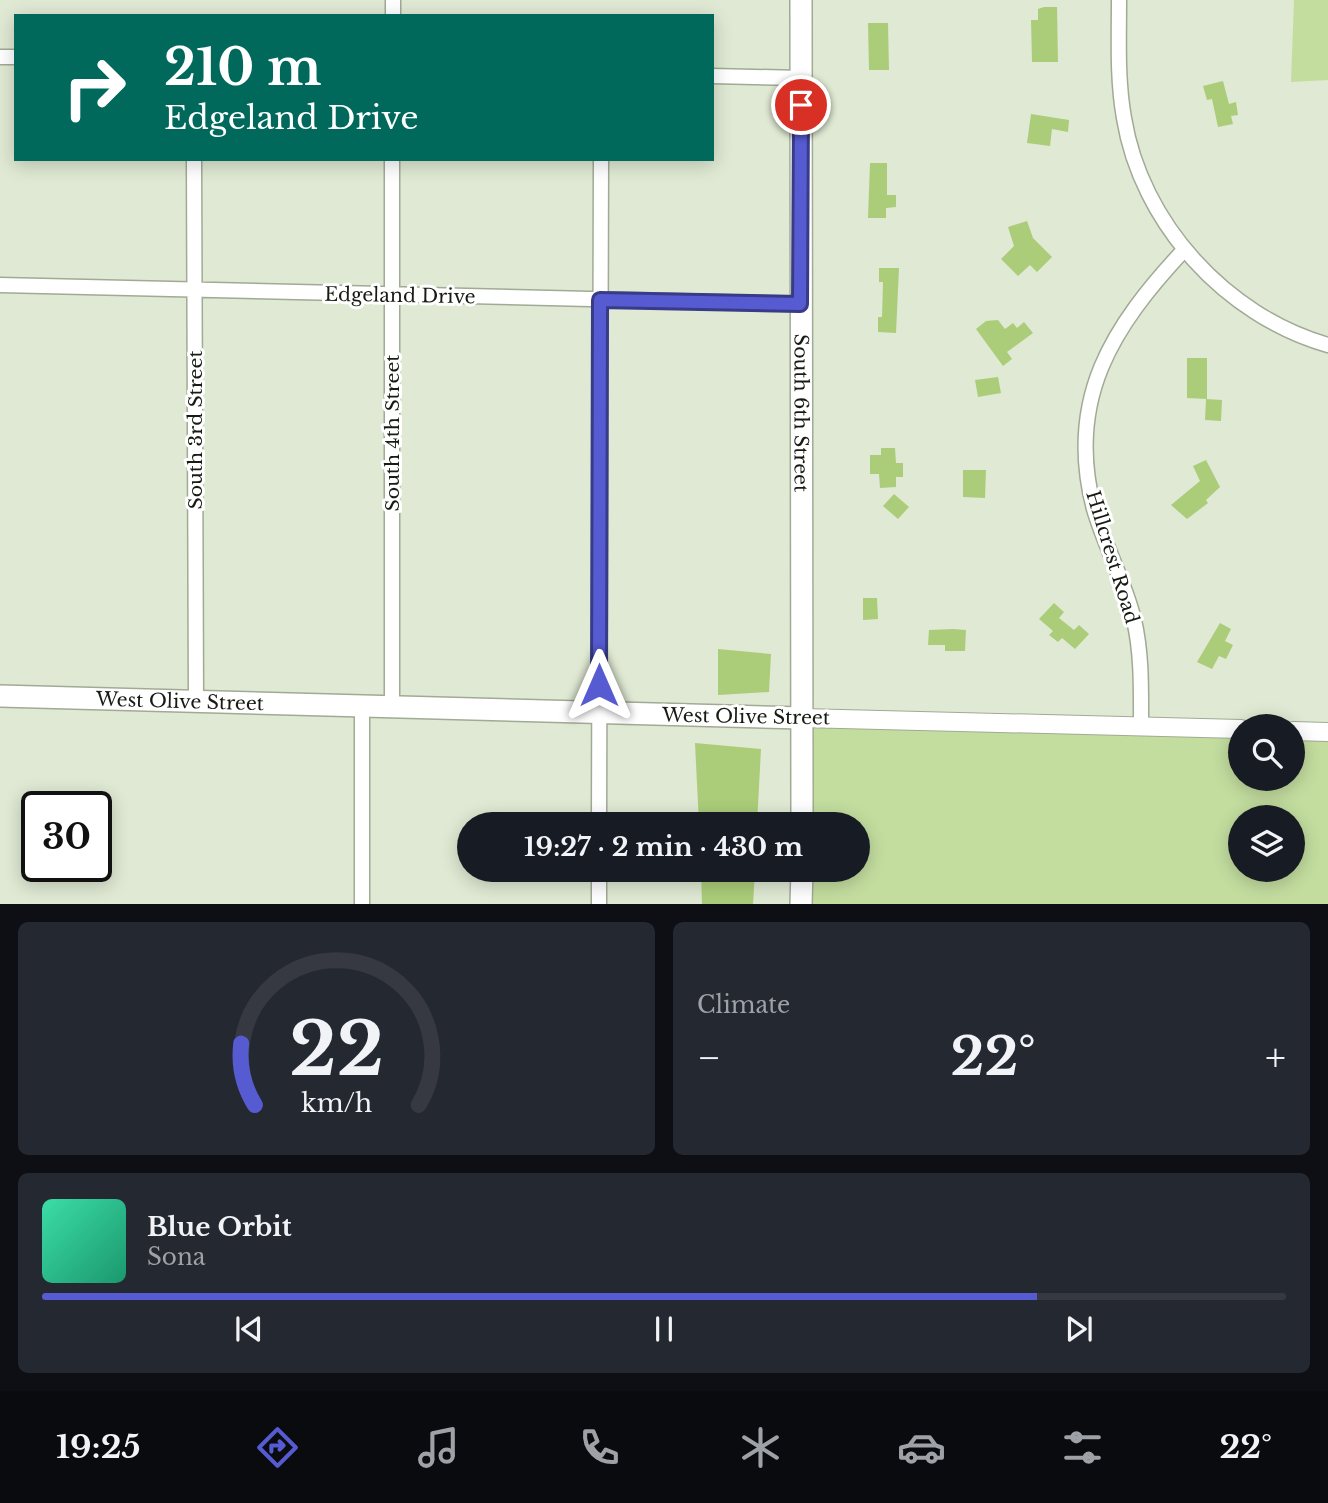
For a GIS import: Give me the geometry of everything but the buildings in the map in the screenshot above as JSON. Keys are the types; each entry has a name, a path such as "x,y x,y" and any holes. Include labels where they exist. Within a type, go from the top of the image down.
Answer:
{"main road":[{"name":"South 6th Street","path":"801,0 802,812"},
{"name":"West Olive Street","path":"0,696 802,718"},
{"path":"802,882 802,904"}],"street":[{"path":"1119,0 1119,55 1124,119 1145,184 1158,212 1184,250 1232,295 1268,322 1328,345"},
{"path":"714,76 801,78"},
{"name":"South 3rd Street","path":"194,161 196,701"},
{"name":"South 4th Street","path":"392,161 392,707"},
{"path":"599,812 601,161"},
{"name":"Hillcrest Road","path":"1141,726 1138,641 1133,616 1094,509 1087,449 1088,431 1097,377 1112,342 1143,294 1184,250"},
{"name":"Edgeland Drive","path":"0,285 800,304"},
{"path":"362,706 362,904"},
{"name":"West Olive Street","path":"802,718 1228,729"},
{"path":"1305,731 1328,732"},
{"path":"599,882 599,904"}],"green space":[{"path":"1294,0 1328,0 1328,80 1291,82"},
{"path":"802,718 1228,729 1228,791 1305,791 1305,731 1328,732 1328,904 806,904 805,882 870,882 870,812 804,812"}],"route":[{"path":"599,685 600,300 800,304 801,105"}]}
